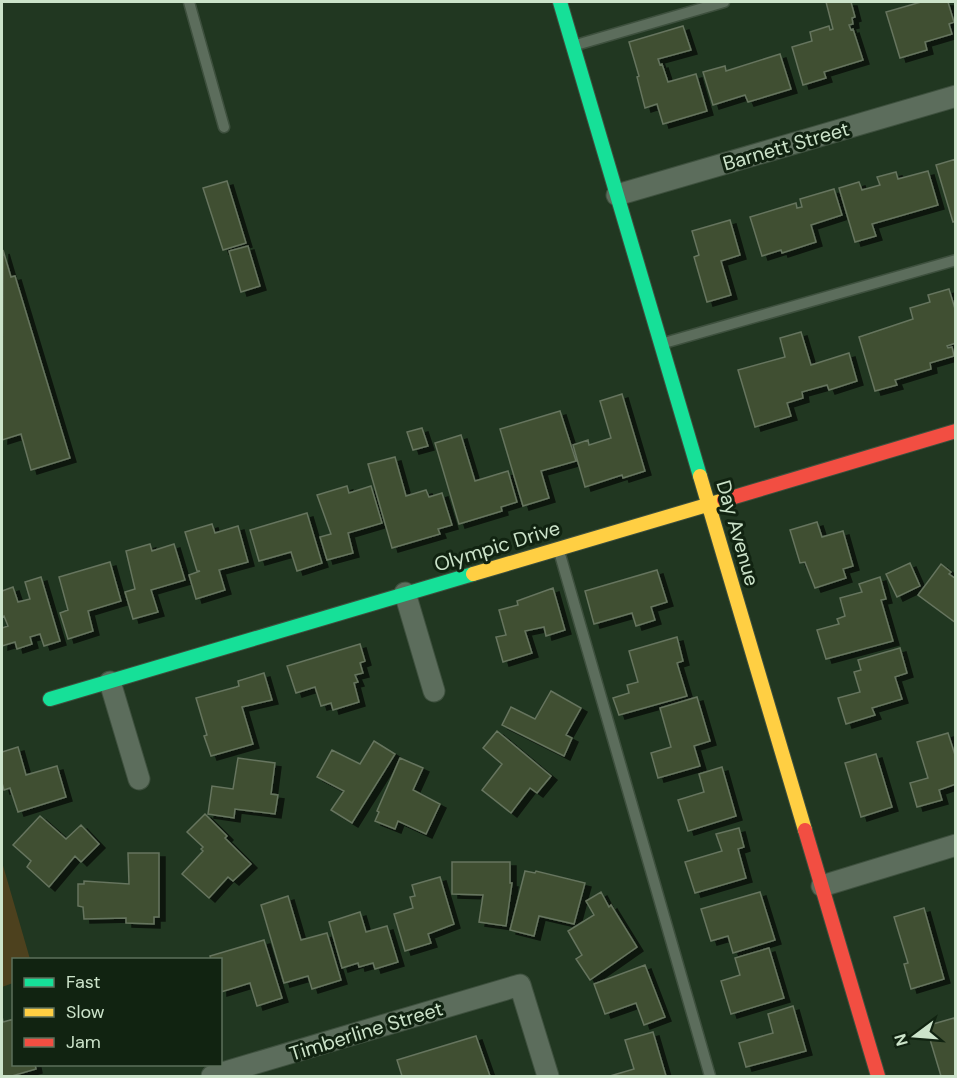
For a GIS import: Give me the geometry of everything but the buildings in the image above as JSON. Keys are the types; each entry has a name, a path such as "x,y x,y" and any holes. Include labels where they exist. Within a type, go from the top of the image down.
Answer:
{"street":[{"name":"Day Avenue","path":"560,2 878,1077"},
{"name":"Barnett Street","path":"617,195 956,96"},
{"name":"Olympic Drive","path":"50,699 956,431"},
{"path":"405,593 434,691"},
{"path":"110,681 139,779"},
{"path":"822,886 956,845"},
{"name":"Timberline Street","path":"212,1077 246,1072 520,985 548,1077"}],"lane":[{"path":"189,2 224,127"},
{"path":"573,46 724,2"},
{"path":"661,344 956,260"},
{"path":"558,548 710,1077"}],"shaded area":[{"path":"2,862 30,958 12,958 12,983 2,987"}],"traffic: fast":[{"path":"560,2 700,476"},
{"path":"50,699 473,574"}],"traffic: slow":[{"path":"700,476 805,830"},
{"path":"473,574 724,500"}],"traffic: jam":[{"path":"724,500 956,431"},
{"path":"805,830 878,1076"}]}
